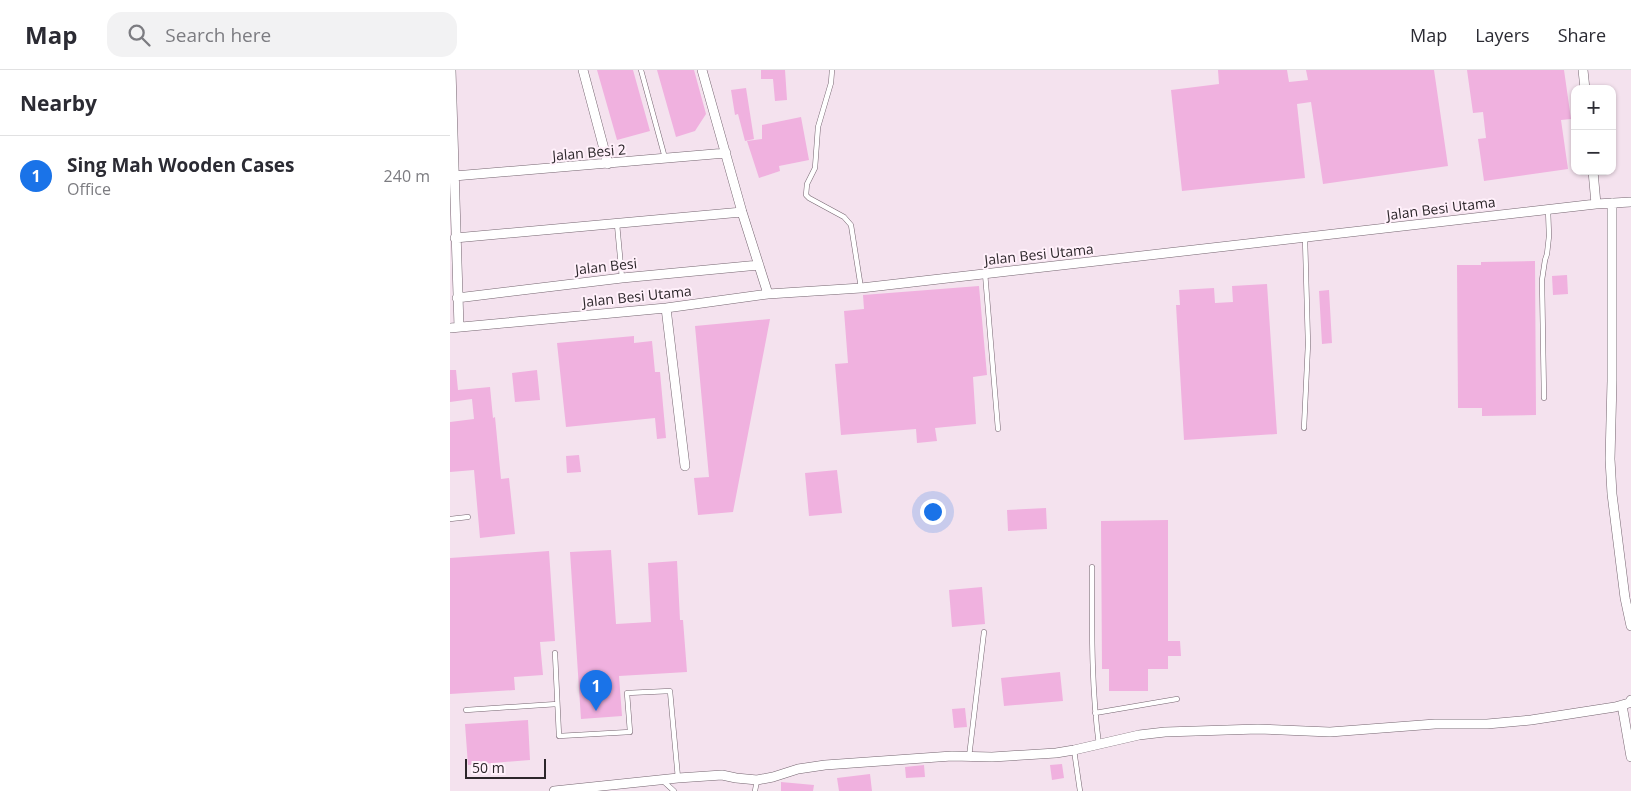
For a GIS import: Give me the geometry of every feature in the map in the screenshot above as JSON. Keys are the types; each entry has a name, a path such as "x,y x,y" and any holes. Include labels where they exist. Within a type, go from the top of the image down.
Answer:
{"street":[{"path":"451,70 457,298 454,328"},
{"path":"583,70 608,164"},
{"path":"702,70 742,212 768,294"},
{"path":"1583,70 1585,85"},
{"name":"Jalan Besi 2","path":"454,176 726,153"},
{"path":"1593,175 1596,204"},
{"name":"Jalan Besi Utama","path":"454,328 666,308 768,294 861,288 1548,209 1631,202"},
{"path":"1612,203 1610,459 1612,494 1631,626"},
{"path":"455,238 742,212"},
{"name":"Jalan Besi","path":"457,298 622,278 758,265"},
{"path":"666,308 685,466"},
{"path":"554,791 722,775 757,780 798,769 825,765 952,756 992,757 1074,750 1138,735 1166,732 1258,729 1330,732 1435,724 1487,724 1531,720 1622,705 1631,700"},
{"path":"1622,705 1631,757"}],"lane":[{"path":"641,70 665,159"},
{"path":"832,70 831,83 818,127 815,168 807,184 806,195 844,218 850,225 861,288"},
{"path":"1544,398 1542,280 1549,236 1548,209"},
{"path":"617,222 622,278"},
{"path":"1304,428 1308,344 1305,238"},
{"path":"985,274 998,429"},
{"path":"450,518 468,517"},
{"path":"1092,567 1092,666 1099,745"},
{"path":"970,757 984,632"},
{"path":"555,653 559,736 630,732 627,693 670,691 678,778"},
{"path":"1095,713 1177,699"},
{"path":"466,710 557,704"},
{"path":"1074,750 1080,791"},
{"path":"662,780 674,791"},
{"path":"755,791 757,780"}],"building":[{"path":"597,70 633,70 650,131 617,140"},
{"path":"657,70 694,70 706,114 695,131 676,137"},
{"path":"761,70 785,70 787,100 775,101 773,79 761,79"},
{"path":"1218,70 1287,70 1289,82 1308,80 1306,70 1434,70 1448,166 1323,184 1311,102 1297,104 1305,178 1182,191 1171,90 1219,84"},
{"path":"1467,70 1564,70 1571,119 1561,120 1568,169 1484,181 1478,139 1486,138 1483,112 1473,113"},
{"path":"746,88 754,139 745,141 738,114 735,115 731,90"},
{"path":"801,117 809,160 779,166 780,171 759,178 747,141 762,139 762,125"},
{"path":"1535,261 1536,415 1482,416 1482,408 1458,408 1457,265 1481,265 1481,262"},
{"path":"1567,275 1568,294 1553,295 1552,276"},
{"path":"1267,284 1277,434 1184,440 1176,305 1180,305 1179,290 1214,288 1215,303 1233,302 1232,286"},
{"path":"979,286 987,375 973,377 976,424 935,428 937,441 917,443 916,429 841,435 835,364 848,363 844,311 864,309 863,295"},
{"path":"1329,290 1332,343 1322,344 1319,291"},
{"path":"770,319 733,512 698,515 694,478 709,477 695,326"},
{"path":"634,336 634,343 652,341 655,372 660,372 666,438 657,439 655,418 566,427 557,343"},
{"path":"450,370 456,370 458,390 490,387 501,479 509,478 515,534 480,538 474,470 450,472 450,422 474,419 472,399 450,402"},
{"path":"537,370 540,400 515,402 512,373"},
{"path":"579,455 581,472 567,473 566,456"},
{"path":"837,470 842,513 809,516 805,473"},
{"path":"1046,508 1047,529 1008,531 1007,510"},
{"path":"1168,520 1168,641 1180,641 1181,656 1168,656 1168,669 1148,669 1148,691 1109,691 1109,669 1102,669 1101,521"},
{"path":"611,550 616,624 651,622 648,563 677,561 680,620 683,620 687,672 619,676 622,716 581,719 570,552"},
{"path":"549,551 555,641 540,642 543,675 514,677 515,690 450,694 450,558"},
{"path":"982,587 985,624 952,627 949,590"},
{"path":"1060,672 1063,701 1004,706 1001,678"},
{"path":"965,708 967,727 954,728 952,709"},
{"path":"528,720 530,760 468,765 465,724"},
{"path":"1062,764 1064,778 1052,780 1050,765"},
{"path":"924,765 925,777 906,778 905,767"},
{"path":"870,774 872,791 839,791 837,778"},
{"path":"781,782 814,785 813,791 781,791"}],"place":[{"name":"Sing Mah Wooden Cases","path":"596,711"}]}
